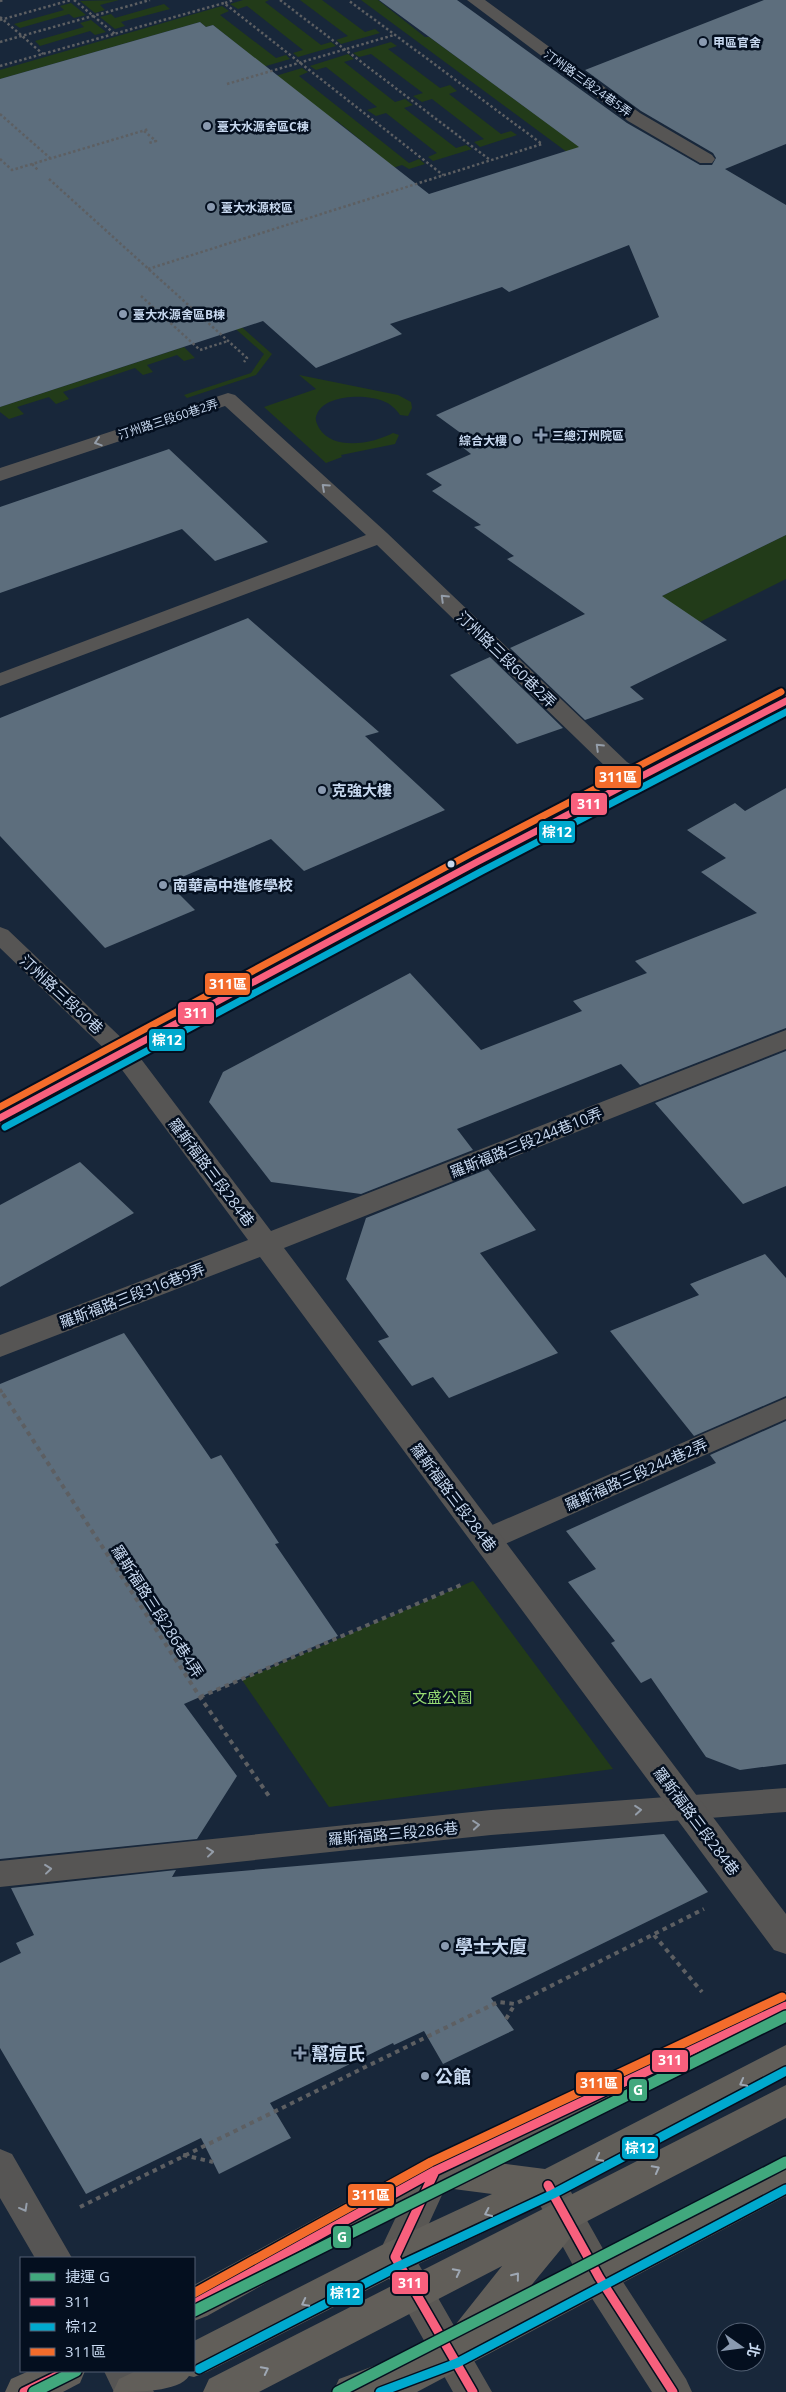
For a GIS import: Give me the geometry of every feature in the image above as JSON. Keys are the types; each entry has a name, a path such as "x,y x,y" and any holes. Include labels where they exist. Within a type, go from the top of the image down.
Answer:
{"main road":[{"path":"195,2303 435,2171 786,2006"},
{"path":"195,2359 395,2257 548,2185 786,2060"},
{"path":"222,2392 786,2101"},
{"path":"435,2171 548,2185"},
{"path":"380,2392 786,2178"},
{"path":"352,2392 452,2354 566,2216"},
{"path":"24,2392 65,2372"},
{"path":"131,2386 170,2372"}],"street":[{"path":"0,1118 123,1053 157,1032 636,778 786,701"},
{"name":"羅斯福路三段244巷10弄","path":"265,1243 408,1189 786,1039"},
{"name":"羅斯福路三段284巷","path":"123,1053 786,1940"},
{"name":"羅斯福路三段316巷9弄","path":"0,1346 265,1243"},
{"path":"0,2165 45,2244"},
{"path":"435,2171 395,2257 473,2392"},
{"path":"548,2185 599,2278 672,2392"}],"lane":[{"name":"汀州路三段24巷5弄","path":"475,0 634,117 706,159"},
{"name":"汀州路三段60巷2弄","path":"0,475 228,399 380,537 619,767 636,778"},
{"path":"0,680 380,537"},
{"name":"汀州路三段60巷","path":"0,935 123,1053"},
{"name":"羅斯福路三段244巷2弄","path":"486,1540 786,1408"},
{"name":"羅斯福路三段286巷","path":"0,1874 301,1842 686,1806 786,1800"}],"path":[{"path":"1,19 73,0 115,34"},
{"path":"0,42 150,0"},
{"path":"0,66 233,0"},
{"path":"280,0 490,160"},
{"path":"148,269 542,144 348,0"},
{"path":"224,3 444,175"},
{"path":"1,19 44,54"},
{"path":"228,84 394,35"},
{"path":"0,114 50,158"},
{"path":"0,159 12,170 149,129"},
{"path":"144,131 156,141 149,143"},
{"path":"32,164 38,170"},
{"path":"49,179 247,358 243,364"},
{"path":"141,296 200,350 228,340"},
{"name":"羅斯福路三段286巷4弄","path":"0,1389 200,1697 301,1842"},
{"path":"200,1697 472,1580 486,1540"},
{"path":"506,2019 515,2004 746,1888"},
{"path":"45,2244 183,2155 498,2002 515,2004"},
{"path":"183,2155 214,2162"}],"green space":[{"path":"119,0 100,5 105,10 95,13 80,1"},
{"path":"243,0 269,0 265,2 321,45 331,42 336,46 298,57 293,53 303,50 247,6 238,9 230,4"},
{"path":"300,0 322,0 365,32 375,29 380,33 341,44 336,40 348,36"},
{"path":"361,0 378,0 425,37 429,37 588,153 575,158"},
{"path":"71,3 86,15 74,18 69,14 20,28 14,24 64,10 60,6"},
{"path":"164,4 170,9 121,22 125,26 115,29 100,17 111,14 115,18"},
{"path":"222,6 229,11 220,15 276,58 286,55 290,59 222,79 247,52 213,25 206,27 200,22 0,79 0,70"},
{"path":"91,20 106,32 95,35 90,31 40,46 35,41 84,27 80,23"},
{"path":"391,42 397,46 388,49 440,88 450,85 457,91 449,94 501,134 511,131 517,135 480,147 474,142 484,139 432,99 422,102 413,96 423,93 371,54 359,57 353,53"},
{"path":"348,54 354,59 344,62 395,102 405,99 413,105 404,108 456,148 466,145 472,149 433,161 428,157 437,153 386,113 376,116 367,110 377,107 326,67 316,70 310,66"},
{"path":"302,68 308,72 299,76 409,163 419,159 425,164 409,169 402,165 156,243 374,151 337,121 329,123 233,89"},
{"path":"175,275 183,275 272,354 256,375 187,398 184,395 251,373 264,354"},
{"path":"184,347 195,358 184,361 177,355 147,365 153,372 143,375 135,368 63,392 69,399 56,404 49,397 17,407 24,414 9,419 0,412 0,407"},
{"path":"299,375 398,395 411,402 412,408 408,416 400,415 386,402 367,397 347,397 337,399 321,407 316,416 319,428 326,436 334,440 344,443 365,442 393,433 399,435 395,444 341,455 342,457 326,463 264,407 316,389"},
{"path":"786,535 786,579 676,634 636,609"},
{"name":"文盛公園","path":"473,1581 613,1769 329,1807 242,1680"}],"building":[{"path":"379,0 457,0 627,123 700,165 712,165 716,158 713,153 641,111 585,70 764,0 786,0 786,144 725,169 786,205 786,535 662,596 727,640 630,687 644,699 585,720 510,648 585,614 507,559 514,556 474,527 481,525 432,491 442,485 426,474 471,454 461,446 473,442 436,415 659,317 629,245 509,292 502,287 390,324 402,334 316,368 263,321 0,407 0,79 200,22 206,27 213,25 429,194 579,147"},
{"path":"169,449 268,542 215,561 182,529 0,593 0,507"},
{"path":"248,618 379,732 365,736 445,810 304,871 271,839 168,883 195,910 105,948 0,836 0,718"},
{"path":"490,657 563,728 517,744 450,675"},
{"path":"786,788 786,1028 640,1085 621,1064 457,1129 473,1150 361,1194 271,1182 209,1102 223,1072 410,973 481,1050 582,1011 573,1001 647,973 635,961 757,913 701,872 726,858 687,830 735,803 745,811"},
{"path":"786,1051 786,1186 743,1204 655,1103"},
{"path":"80,1162 134,1213 0,1287 0,1205"},
{"path":"488,1169 536,1230 480,1253 558,1353 449,1398 433,1377 412,1386 378,1341 389,1337 346,1279 366,1218"},
{"path":"765,1254 786,1278 786,1396 694,1436 610,1331 699,1295 690,1284"},
{"path":"124,1333 211,1459 221,1455 279,1543 275,1544 338,1636 184,1704 237,1776 197,1839 0,1859 0,1384"},
{"path":"786,1421 786,1764 740,1770 706,1757 651,1678 641,1683 611,1643 615,1641 568,1582 596,1569 566,1531 716,1463 710,1455"},
{"path":"664,1834 708,1892 491,1998 514,2030 443,2064 424,2031 394,2045 393,2043 270,2103 291,2138 219,2174 201,2138 86,2194 0,2048 0,1963 21,1953 16,1943 34,1935 11,1888 176,1870 172,1877"}],"metro line":[{"name":"G","path":"195,2311 786,2016"},
{"name":"G","path":"338,2392 786,2162"},
{"name":"G","path":"34,2392 74,2372"}],"transit line":[{"name":"311區","path":"0,1107 472,853 781,692"},
{"name":"311","path":"0,1118 477,862 786,701"},
{"name":"棕12","path":"5,1127 482,871 786,712"},
{"name":"311區","path":"195,2292 431,2162 782,1997"},
{"name":"311","path":"195,2303 435,2171 786,2006"},
{"name":"棕12","path":"199,2369 399,2266 553,2194 786,2071"},
{"name":"311","path":"435,2171 395,2257 473,2392"},
{"name":"311","path":"548,2185 599,2277 673,2392"},
{"name":"棕12","path":"380,2392 457,2363 786,2189"},
{"name":"311","path":"24,2392 65,2372"}],"place":[{"name":"甲區官舍","path":"703,42"},
{"name":"臺大水源舍區C棟","path":"207,126"},
{"name":"臺大水源校區","path":"211,207"},
{"name":"臺大水源舍區B棟","path":"123,314"},
{"name":"三總汀州院區","path":"541,435"},
{"name":"綜合大樓","path":"517,440"},
{"name":"克強大樓","path":"322,790"},
{"name":"南華高中進修學校","path":"163,885"},
{"name":"學士大廈","path":"445,1946"},
{"name":"幫痘氏","path":"300,2053"},
{"name":"公館","path":"425,2076"}]}
